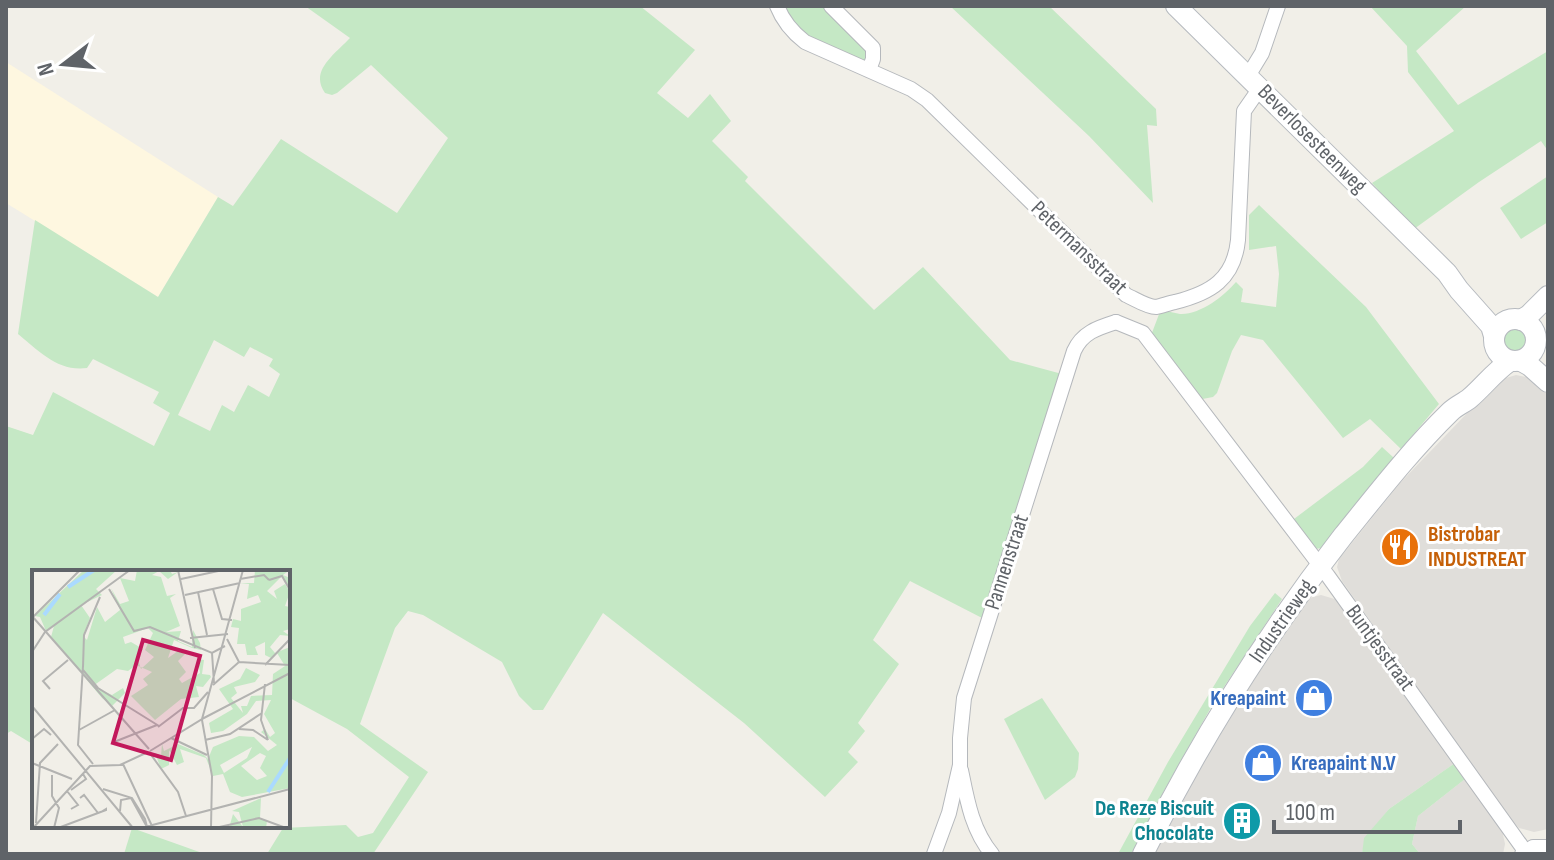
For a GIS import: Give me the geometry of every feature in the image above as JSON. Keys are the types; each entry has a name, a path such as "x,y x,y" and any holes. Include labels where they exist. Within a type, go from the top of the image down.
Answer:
{"main road":[{"name":"Beverlosesteenweg","path":"1176,6 1447,273 1491,326 1494,341"},
{"name":"Beverlosesteenweg","path":"1447,273 1500,316 1525,330 1548,366"},
{"name":"Industrieweg","path":"1143,854 1239,683 1320,566 1379,491 1452,410 1469,399 1491,376 1530,355 1525,330 1529,315 1548,296"},
{"name":"Industrieweg","path":"1452,410 1462,390 1491,357 1499,326 1525,330 1548,314"},
{"path":"1494,341 1500,355 1530,366 1548,382"}],"street":[{"name":"Petermansstraat","path":"777,6 784,22 805,42 911,89 927,100 1126,295 1153,307 1211,289 1221,281 1237,255 1244,111 1278,6"},
{"path":"831,6 873,48 869,70"},
{"path":"1126,295 1116,322 1143,333 1153,307"},
{"name":"Pannenstraat","path":"934,854 949,813 960,765 964,698 1074,351 1086,334 1116,322"},
{"name":"Buntjesstraat","path":"1143,333 1320,566 1524,852 1533,847 1548,847"},
{"path":"960,765 974,825 992,854"}],"shaded area":[{"path":"6,62 218,197 158,297 6,203"},
{"path":"1516,375 1526,377 1548,395 1548,829 1534,832 1519,828 1511,820 1342,581 1337,567 1339,559 1400,483 1472,408 1506,378"},
{"path":"1321,595 1338,600 1455,763 1389,809 1365,838 1362,854 1155,854 1204,761 1248,689 1309,598"},
{"path":"1465,779 1502,830 1505,844 1503,854 1420,854 1412,844 1418,816"}],"green space":[{"path":"305,6 640,6 695,50 657,93 688,118 710,94 731,121 712,141 748,177 745,181 874,310 923,267 1010,360 1062,374 984,619 910,581 873,640 899,664 858,723 865,731 848,752 858,762 825,797 744,723 603,613 543,710 533,710 519,696 502,662 423,615 408,611 395,628 360,724 428,772 373,854 267,854 283,828 346,825 358,837 373,833 409,777 347,729 290,698 290,570 32,570 32,744 11,731 6,734 6,426 33,435 53,392 154,446 170,413 153,403 159,392 93,359 87,368 67,367 41,353 18,334 35,220 158,297 218,197 233,206 281,139 397,213 448,138 371,65 337,93 325,93 320,77 331,57 350,38","holes":["214,340 244,357 250,347 273,359 269,366 280,374 269,397 248,385 234,412 222,405 210,431 178,415"]},
{"path":"782,6 826,6 868,47 866,61 861,63 799,32"},
{"path":"950,6 1049,6 1156,109 1157,126 1147,125 1153,203 1089,136"},
{"path":"1370,6 1466,6 1416,51 1458,105 1548,51 1548,151 1541,141 1414,229 1372,183 1454,131 1408,72 1407,46"},
{"path":"1548,176 1548,222 1521,239 1500,208"},
{"path":"1259,205 1366,307 1439,404 1401,449 1370,419 1343,438 1263,340 1241,335 1217,393 1213,397 1197,400 1150,338 1161,309 1180,314 1196,311 1218,299 1236,282 1243,289 1241,302 1276,307 1279,274 1276,246 1249,250 1249,215"},
{"path":"1516,328 1525,332 1529,341 1525,350 1516,354 1507,350 1503,341 1507,332"},
{"path":"1382,447 1394,458 1322,548 1315,549 1290,522 1363,467"},
{"path":"1275,593 1282,599 1214,702 1131,854 1118,854 1168,762 1250,626"},
{"path":"1042,698 1079,753 1075,777 1045,800 1004,719"},
{"path":"1455,763 1465,779 1418,816 1412,844 1420,854 1362,854 1364,838 1389,809"},
{"path":"132,828 205,854 124,854"}],"place":[{"name":"Bistrobar INDUSTREAT","path":"1400,547"},
{"name":"Kreapaint","path":"1314,698"},
{"name":"Kreapaint N.V","path":"1263,763"},
{"name":"De Reze Biscuit Chocolate","path":"1242,821"}]}
